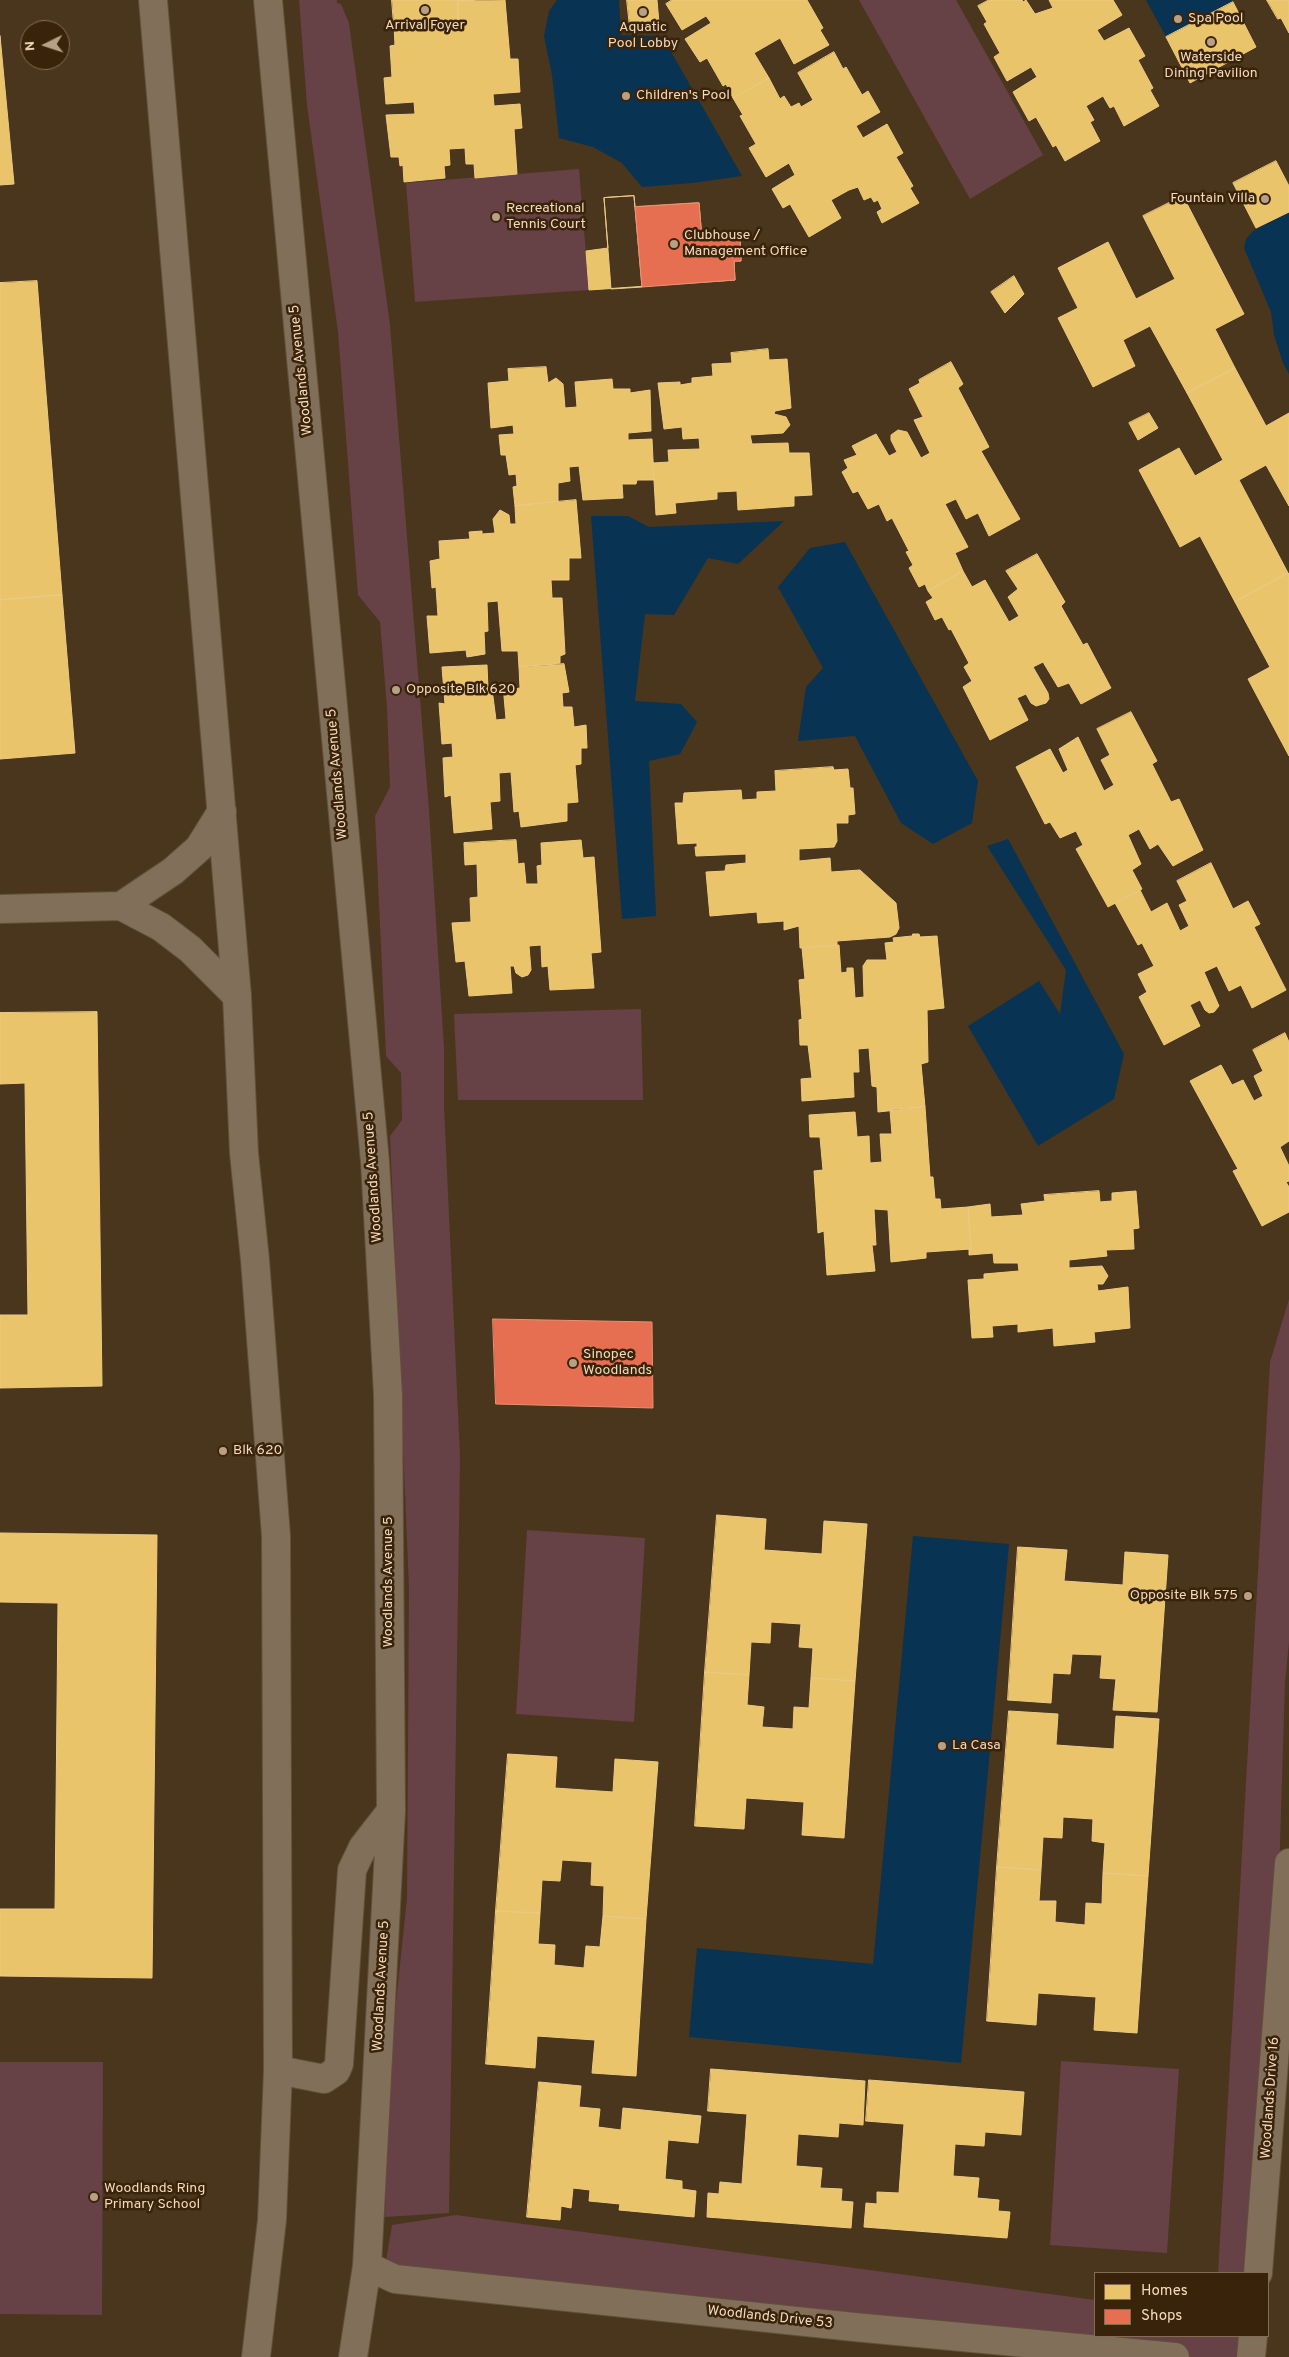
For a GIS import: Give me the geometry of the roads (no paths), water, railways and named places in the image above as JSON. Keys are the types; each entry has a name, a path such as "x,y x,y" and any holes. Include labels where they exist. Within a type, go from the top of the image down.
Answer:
{"main road":[{"path":"153,0 237,996 244,1153 255,1260 276,1536 278,2070 272,2220 256,2357"},
{"name":"Woodlands Avenue 5","path":"268,0 374,1162 388,1395 391,1811 367,2266 354,2357"},
{"path":"121,906 173,871 199,848 222,811"},
{"path":"0,909 121,906 161,927 190,949 237,996"},
{"path":"278,2070 324,2079 336,2071 339,2064 352,1870 363,1847 391,1811"},
{"name":"Woodlands Drive 16","path":"1258,2272 1289,1863"},
{"name":"Woodlands Drive 53","path":"367,2266 395,2280 854,2327 1175,2357"},
{"path":"1251,2357 1253,2337"}],"water":[{"name":"Children's Pool","path":"557,0 619,0 621,35 662,36 742,176 642,187 622,163 593,147 559,138 552,75 544,36 549,11"},
{"name":"Spa Pool","path":"1146,0 1232,0 1233,2 1166,37"},
{"path":"1289,212 1289,374 1283,363 1274,335 1271,312 1244,248 1246,239 1253,231"},
{"path":"591,516 628,516 649,527 784,521 738,564 708,558 674,615 645,614 635,701 681,704 697,722 680,754 649,761 656,916 622,919"},
{"path":"845,542 978,781 972,823 933,844 901,823 855,736 798,741 806,687 823,668 778,587 810,548"},
{"path":"1008,839 1124,1054 1114,1099 1038,1146 968,1026 1039,981 1060,1014 1066,970 987,846"},
{"name":"La Casa","path":"913,1536 1009,1544 961,2063 689,2037 697,1948 873,1964"}],"place":[{"name":"Arrival Foyer","path":"425,10"},
{"name":"Aquatic Pool Lobby","path":"643,12"},
{"name":"Spa Pool","path":"1178,19"},
{"name":"Waterside Dining Pavilion","path":"1211,42"},
{"name":"Children's Pool","path":"626,96"},
{"name":"Fountain Villa","path":"1265,199"},
{"name":"Recreational Tennis Court","path":"496,217"},
{"name":"Clubhouse / Management Office","path":"674,244"},
{"name":"Opposite Blk 620","path":"396,690"},
{"name":"Sinopec Woodlands","path":"573,1363"},
{"name":"Blk 620","path":"223,1451"},
{"name":"Opposite Blk 575","path":"1248,1596"},
{"name":"La Casa","path":"942,1746"},
{"name":"Woodlands Ring Primary School","path":"94,2197"}]}
